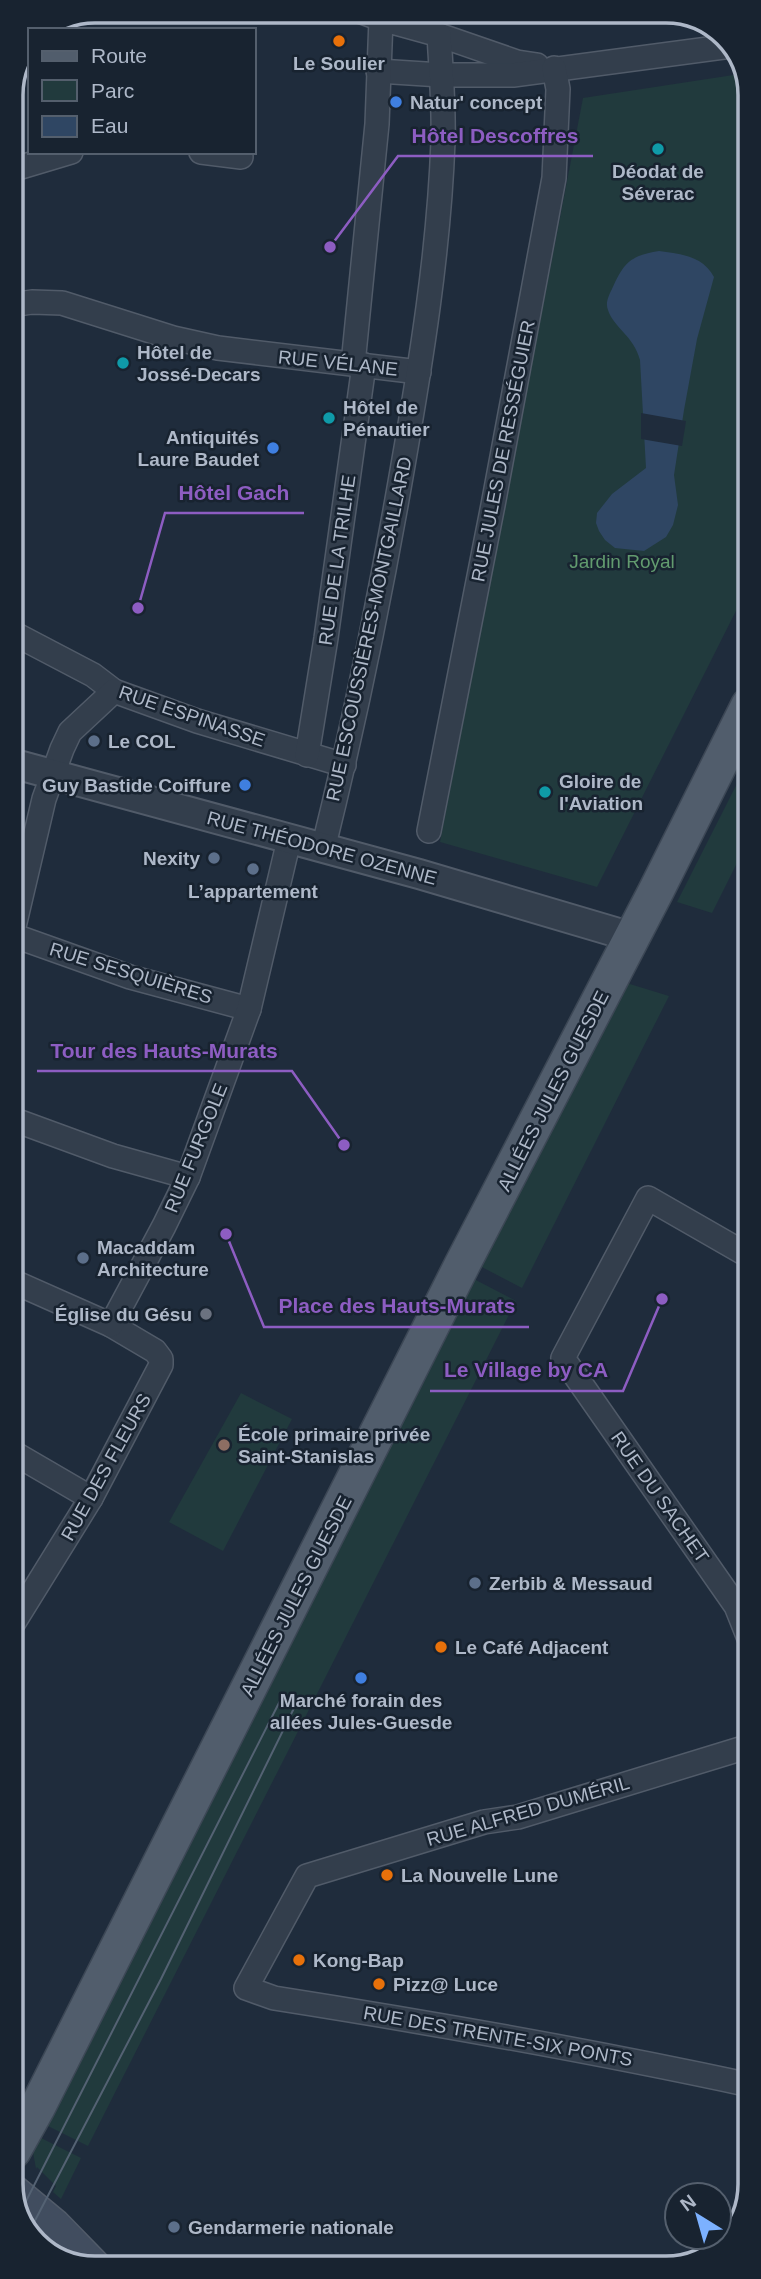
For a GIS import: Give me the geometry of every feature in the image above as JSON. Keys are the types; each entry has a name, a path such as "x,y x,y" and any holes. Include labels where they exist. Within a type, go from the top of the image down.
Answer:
{"main road":[{"name":"ALLÉES JULES GUESDE","path":"23,2131 738,727"},
{"path":"24,2200 54,2225 84,2255"}],"street":[{"name":"RUE DE LA TRILHE","path":"307,755 326,638 358,365 377,124 381,23"},
{"path":"404,23 517,62 554,68"},
{"name":"RUE ESCOUSSIÈRES-MONTGAILLARD","path":"323,849 344,765 386,568 419,372 436,234 443,139 439,36"},
{"path":"378,71 441,75 513,75 720,47"},
{"name":"RUE JULES DE RESSÉGUIER","path":"429,831 494,505 554,178 558,89 554,68"},
{"path":"23,166 64,154"},
{"path":"214,154 241,158"},
{"name":"RUE VÉLANE","path":"23,303 62,303 173,338 241,351 419,372"},
{"name":"RUE ESPINASSE","path":"23,638 93,674 114,691 197,721 344,765"},
{"path":"52,774 70,732 114,691"},
{"name":"RUE THÉODORE OZENNE","path":"23,766 632,937"},
{"name":"RUE SESQUIÈRES","path":"23,888 52,774"},
{"name":"RUE FURGOLE","path":"111,1325 188,1177 248,1009 289,840"},
{"name":"RUE SESQUIÈRES","path":"23,939 130,976 248,1009"},
{"path":"23,1123 113,1156 188,1177"},
{"name":"RUE DU SACHET","path":"738,1250 648,1198 563,1358 738,1611"},
{"name":"RUE DES FLEURS","path":"23,1286 111,1325 155,1351 161,1359 161,1366 91,1498 23,1608"},
{"path":"23,1458 91,1498"},
{"name":"RUE ALFRED DUMÉRIL","path":"246,1988 307,1876 484,1822 518,1817 738,1750"},
{"name":"RUE DES TRENTE-SIX PONTS","path":"246,1988 274,1998 454,2027 738,2082"}],"green space":[{"name":"Jardin Royal","path":"735,75 738,85 738,607 597,887 440,842 583,98"},
{"path":"738,782 738,861 712,913 677,902"},
{"path":"620,981 669,996 522,1288 476,1264"},
{"path":"470,1277 516,1301 88,2146 44,2124"},
{"path":"241,1393 292,1419 223,1551 169,1522"},
{"path":"39,2137 81,2158 61,2199 53,2192 56,2186 37,2167 36,2169 33,2152"}],"water":[{"path":"659,251 698,260 714,277 697,339 684,410 674,475 678,505 673,525 666,537 644,551 615,548 605,540 596,523 597,513 612,494 646,468 640,360 633,344 614,322 607,307 608,299 620,273 629,262 641,255"}],"pier":[{"path":"641,413 686,421 682,446 641,439"}],"tram line":[{"path":"25,2203 284,1693"},
{"path":"34,2222 161,1979 298,1700"}],"place":[{"name":"Le Soulier","path":"339,41"},
{"name":"Natur' concept","path":"396,102"},
{"name":"Déodat de Séverac","path":"658,149"},
{"name":"Hôtel Descoffres","path":"330,247"},
{"name":"Hôtel de Jossé-Decars","path":"123,363"},
{"name":"Hôtel de Pénautier","path":"329,418"},
{"name":"Antiquités Laure Baudet","path":"273,448"},
{"name":"Hôtel Gach","path":"138,608"},
{"name":"Le COL","path":"94,741"},
{"name":"Guy Bastide Coiffure","path":"245,785"},
{"name":"Gloire de l'Aviation","path":"545,792"},
{"name":"Nexity","path":"214,858"},
{"name":"L’appartement","path":"253,869"},
{"name":"Tour des Hauts-Murats","path":"344,1145"},
{"name":"Place des Hauts-Murats","path":"226,1234"},
{"name":"Macaddam Architecture","path":"83,1258"},
{"name":"Le Village by CA","path":"662,1299"},
{"name":"Église du Gésu","path":"206,1314"},
{"name":"École primaire privée Saint-Stanislas","path":"224,1445"},
{"name":"Zerbib & Messaud","path":"475,1583"},
{"name":"Le Café Adjacent","path":"441,1647"},
{"name":"Marché forain des allées Jules-Guesde","path":"361,1678"},
{"name":"La Nouvelle Lune","path":"387,1875"},
{"name":"Kong-Bap","path":"299,1960"},
{"name":"Pizz@ Luce","path":"379,1984"},
{"name":"Gendarmerie nationale","path":"174,2227"}]}
